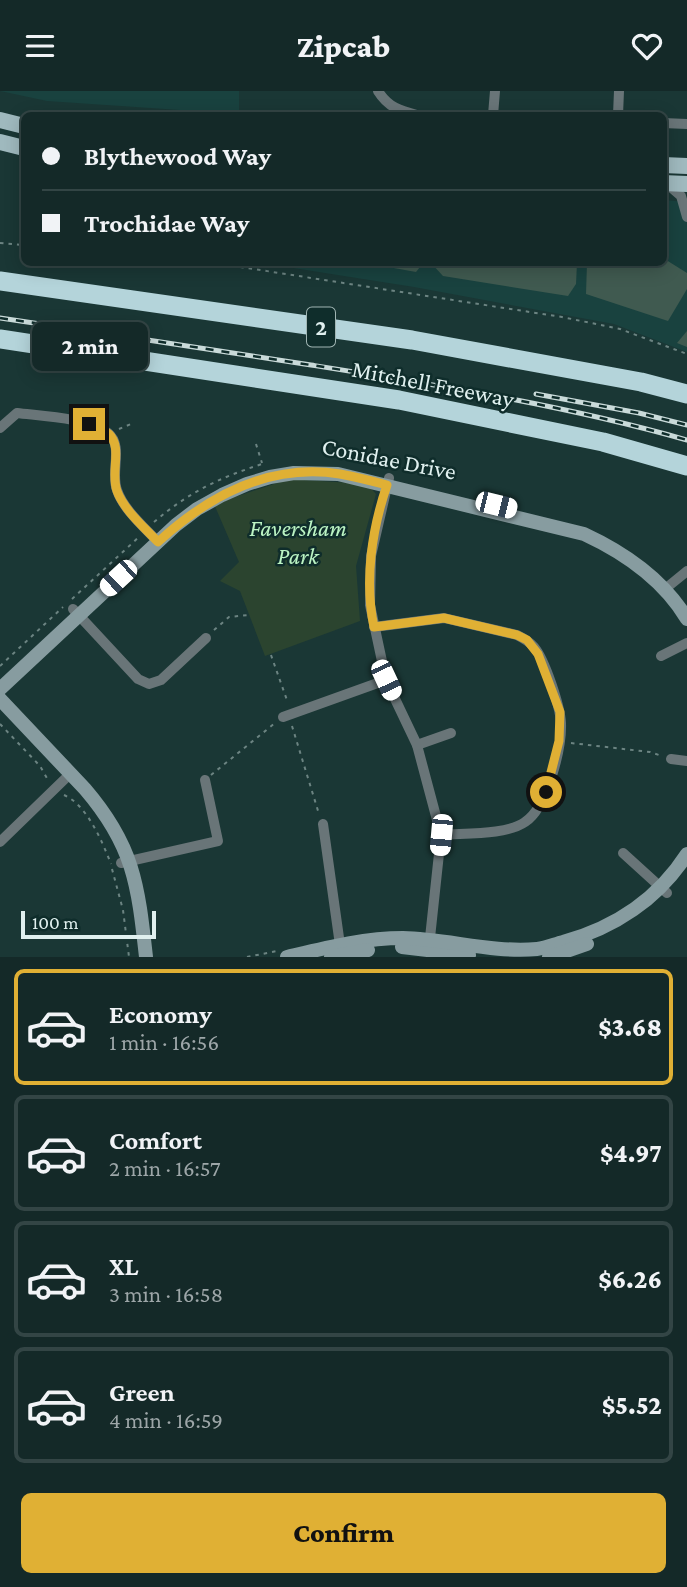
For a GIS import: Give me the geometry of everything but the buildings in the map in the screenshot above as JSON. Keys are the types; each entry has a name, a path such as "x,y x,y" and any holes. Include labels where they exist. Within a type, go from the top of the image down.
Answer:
{"highway":[{"name":"Mitchell Freeway","path":"0,281 412,340 641,382 687,394"},
{"name":"Mitchell Freeway","path":"0,339 399,400 604,442 687,466"}],"main road":[{"path":"0,120 21,125"},
{"path":"0,142 21,147"},
{"path":"667,165 687,166"},
{"path":"667,183 687,184"}],"street":[{"path":"378,91 386,102 406,112"},
{"path":"493,112 495,91"},
{"path":"618,112 619,91"},
{"path":"667,123 687,124"},
{"path":"667,185 681,197 687,217"},
{"path":"0,428 17,413 89,424 109,434 117,456 113,471 117,490 121,499 152,535"},
{"name":"Conidae Drive","path":"0,689 152,535 184,508 212,491 263,467 326,467 577,525 628,549 687,604"},
{"name":"Conidae Drive","path":"152,535 235,488 270,477 294,473 328,473 388,482"},
{"path":"388,482 371,557 370,605 386,680 417,745 441,835 430,944"},
{"path":"668,587 687,571"},
{"name":"Conidae Drive","path":"668,587 687,619"},
{"path":"76,612 138,680 149,684 161,680 206,638"},
{"name":"Conidae Drive","path":"0,677 76,612"},
{"path":"374,627 444,618 517,635 527,640 538,654 560,712 559,741 546,792 531,818 512,829 441,835"},
{"path":"661,656 687,643"},
{"path":"288,715 386,680"},
{"path":"0,699 63,781"},
{"path":"0,710 63,781 103,811 140,899 146,957"},
{"path":"417,745 451,733"},
{"path":"671,759 687,761"},
{"path":"125,861 218,841 205,780"},
{"path":"0,842 63,781"},
{"path":"323,824 337,952"},
{"path":"622,853 664,890"},
{"path":"664,890 687,854"},
{"path":"125,861 132,896 138,957"},
{"path":"287,953 337,952 430,944 541,954 582,946 623,927 646,911 687,868"},
{"path":"430,944 491,957"}],"path":[{"path":"0,243 21,244"},
{"path":"234,266 562,317 620,329 687,354"},
{"path":"109,434 131,424"},
{"path":"0,666 152,535 180,501 199,489 263,467 256,444"},
{"path":"206,638 229,617 248,615"},
{"path":"271,655 323,824"},
{"path":"205,780 288,715"},
{"path":"0,724 40,766 63,781 57,793 67,795 79,806 104,846 123,910 130,957"},
{"path":"559,741 650,752 671,759"},
{"path":"247,957 287,953"}],"shaded area":[{"path":"0,91 239,91 239,112 209,112 47,101"},
{"path":"667,200 687,202 687,352 614,324 414,287 281,266 667,266"}],"green space":[{"name":"Faversham Park","path":"289,479 367,484 376,494 356,566 360,621 265,656 240,591 220,581 239,562 214,504"}],"railway":[{"path":"0,318 453,388 594,416 687,440"},
{"path":"536,394 639,413 687,425"}],"route":[{"path":"89,424 109,434 117,456 113,471 121,499 158,542 208,502 235,488 270,477 294,473 338,474 387,485 371,557 370,605 374,627 444,618 517,635 527,640 538,654 560,712 559,741 546,792"}]}
